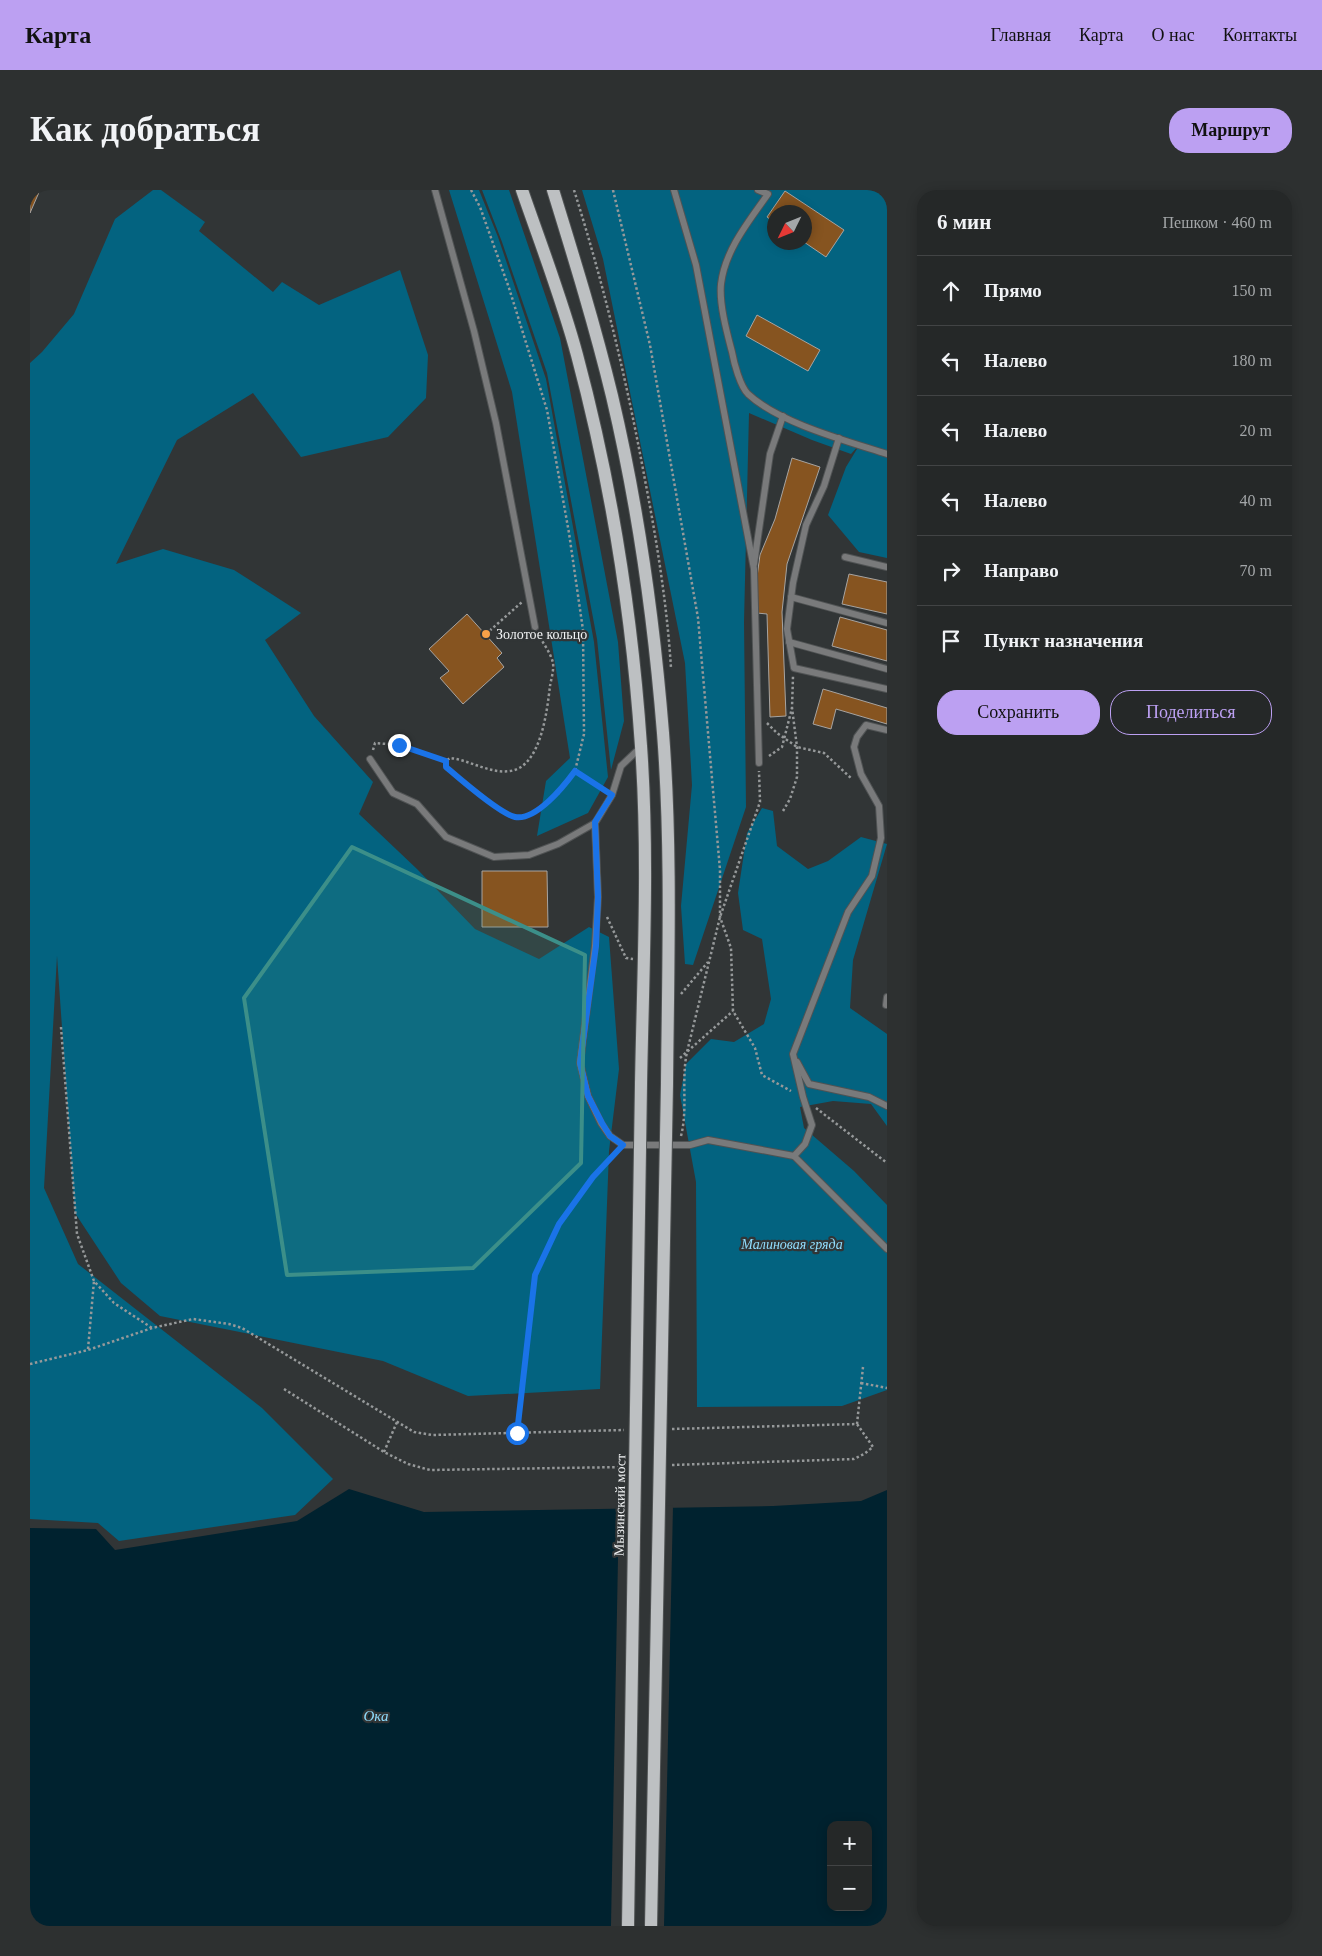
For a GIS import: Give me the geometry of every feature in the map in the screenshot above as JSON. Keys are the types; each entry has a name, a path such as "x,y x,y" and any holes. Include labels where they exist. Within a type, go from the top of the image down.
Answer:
{"main road":[{"name":"Мызинский мост","path":"522,190 562,303 590,406 617,540 630,632 641,747 644,851 642,1084 628,1926"},
{"path":"553,190 587,299 612,397 639,535 654,638 663,735 668,864 667,1084 651,1926"}],"lane":[{"path":"435,190 474,331 496,424 535,627"},
{"path":"674,190 696,265 754,569"},
{"path":"758,190 768,194 743,230 727,258 721,285 725,327 736,369 746,393 772,411 783,416 887,454"},
{"path":"759,763 754,569 770,454 783,416"},
{"path":"839,438 824,486 806,525 791,596 787,630 789,642 794,668 887,689"},
{"path":"845,557 887,567"},
{"path":"791,596 887,623"},
{"path":"789,642 887,669"},
{"path":"794,1156 805,1144 812,1125 793,1054 848,912 872,876 881,838 879,806 861,774 854,747 857,737 866,726 887,730"},
{"path":"370,760 393,793 417,804 446,837 494,857 529,855 558,844 595,822 612,795 621,766 641,747"},
{"path":"595,822 598,897 596,946 580,1063 588,1096 610,1136 623,1145 690,1145 708,1140 794,1156 887,1249"},
{"path":"887,997 886,1005 887,1002"},
{"path":"793,1054 809,1084 869,1097 887,1106"}],"path":[{"path":"446,761 446,767 457,777 503,812 516,817 530,815 559,793 575,771 584,734 583,630 547,410 509,288 480,207 471,190"},
{"path":"613,190 650,345 698,618 720,870 720,917 731,948 734,1011 687,1052"},
{"path":"486,634 511,612"},
{"path":"370,760 375,743 399,745 446,761 450,758 459,759 494,770 511,771 526,764 538,745 547,711 553,664 535,627"},
{"path":"783,811 790,799 797,777 797,747 792,708 794,668"},
{"path":"757,707 764,720 784,738 797,747 824,753 852,779"},
{"path":"678,1145 682,1131 683,1069 720,917 760,802 759,763 782,747 792,708"},
{"path":"575,771 612,795"},
{"path":"598,897 626,958 643,962"},
{"path":"676,999 709,960"},
{"path":"61,1027 77,1234 94,1281 114,1304 152,1328"},
{"path":"517,1433 535,1275 559,1224 593,1177 623,1145"},
{"path":"88,1350 94,1281"},
{"path":"30,1364 88,1350 152,1328 193,1319 229,1324 242,1328 414,1432 432,1435 627,1430"},
{"path":"863,1367 857,1424 873,1446"},
{"path":"861,1383 887,1388"},
{"path":"284,1389 384,1452 397,1422"},
{"path":"667,1429 857,1424"}],"highlighted area":[{"path":"352,847 585,955 581,1163 473,1268 287,1275 244,998"}],"green space":[{"path":"153,190 161,190 205,222 199,231 273,292 282,282 319,305 400,270 428,355 426,398 388,437 301,457 253,393 177,440 116,564 163,549 234,570 301,613 265,640 314,716 373,782 359,814 417,869 475,929 539,959 589,927 609,937 619,1069 609,1151 600,1389 468,1396 383,1361 160,1316 121,1283 75,1213 57,956 44,1188 78,1264 262,1408 333,1479 295,1515 119,1541 98,1523 30,1519 30,363 42,352 74,314 115,219"},
{"path":"449,190 479,190 498,237 546,379 594,642 608,777 588,813 537,836 546,781 570,758 512,392"},
{"path":"482,190 509,190 560,338 618,642 624,721 611,770 597,639 547,373"},
{"path":"582,190 887,190 887,558 859,552 828,515 846,467 860,444 851,454 812,440 749,413 744,622 746,807 693,965 685,964 681,906 692,785 685,663 603,259"},
{"name":"Малиновая гряда","path":"762,808 773,811 777,846 808,869 828,861 861,837 887,844 853,960 850,1008 887,1034 887,1126 871,1104 833,1101 800,1107 804,1128 854,1171 887,1205 887,1390 842,1406 697,1407 696,1182 680,1095 686,1064 711,1039 734,1042 764,1024 771,999 762,939 743,930 738,893 747,833"}],"water":[{"name":"Ока","path":"349,1489 424,1512 773,1506 861,1501 887,1490 887,1926 30,1926 30,1528 96,1529 115,1550 297,1521"}],"pier":[{"path":"673,1505 664,1926 611,1926 619,1506"}],"building":[{"path":"30,190 40,190 30,213"},
{"path":"785,191 806,205 775,205"},
{"path":"812,209 844,230 826,257 812,247"},
{"path":"757,315 820,350 808,371 746,336"},
{"path":"792,458 820,467 787,564 782,612 786,716 770,717 767,614 757,613 756,584 760,555 775,519"},
{"path":"849,574 887,582 887,614 842,604"},
{"path":"467,614 502,653 497,658 504,667 463,704 440,678 449,671 429,649"},
{"path":"840,617 887,630 887,661 832,646"},
{"path":"823,689 887,708 887,724 836,709 831,729 813,724"},
{"path":"482,871 547,871 548,927 482,927"}],"place":[{"name":"Золотое кольцо","path":"486,634"}],"route":[{"path":"399,745 446,761 446,767 457,777 503,812 516,817 530,815 559,793 575,771 612,795 595,822 598,897 596,946 580,1063 588,1096 602,1123 610,1136 623,1145 593,1177 559,1224 535,1275 517,1433"}]}
